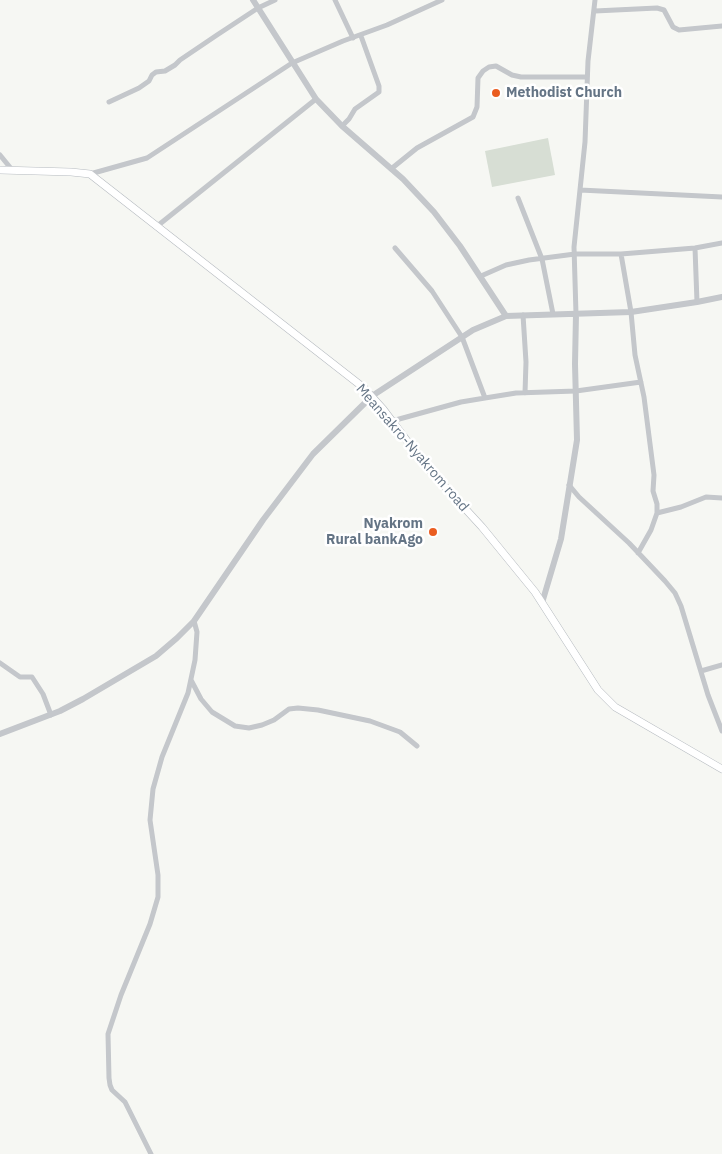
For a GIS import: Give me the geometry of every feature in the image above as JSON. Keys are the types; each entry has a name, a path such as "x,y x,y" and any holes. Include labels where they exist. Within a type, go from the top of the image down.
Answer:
{"main road":[{"path":"0,170 90,174"},
{"name":"Meansakro-Nyakrom road","path":"90,174 364,388 426,466 500,549 542,603 598,690 615,707 722,769"}],"street":[{"path":"253,0 316,99 342,126 392,169 434,212 481,276 506,316"},
{"path":"109,102 149,82 152,75 156,72 165,71 175,65 258,8 275,0"},
{"path":"335,0 353,38"},
{"path":"90,174 147,158 292,63 361,36 442,0"},
{"path":"542,603 558,556 577,440 575,254 585,142 587,77 595,0"},
{"path":"594,11 657,8 664,10 673,27 679,30 722,26"},
{"path":"342,126 355,109 379,92 379,86 361,36"},
{"path":"392,169 417,148 473,117 477,107 478,78 489,67 496,66 512,75 521,77 587,77"},
{"path":"156,227 316,99"},
{"path":"0,155 14,171"},
{"path":"580,190 722,197"},
{"path":"518,198 542,259 553,314"},
{"path":"481,276 506,265 575,254 621,254 695,248 722,242"},
{"path":"395,248 432,291 462,338 485,398"},
{"path":"695,248 697,302"},
{"path":"621,254 654,475 653,491 657,504 657,513 651,530 638,553"},
{"path":"0,734 51,715 83,700 156,656 178,638 194,621 263,520 313,454 372,396 473,330 506,316 631,312 722,297"},
{"path":"523,315 526,362 525,393"},
{"path":"392,421 461,402 485,398 525,393 576,391 641,382"},
{"path":"569,485 579,497 638,553 675,593 722,731"},
{"path":"657,513 681,507 706,497 722,498"},
{"path":"152,1154 125,1102 112,1090 109,1078 108,1034 121,995 150,924 158,897 158,874 150,820 153,789 162,757 188,693 195,660 197,632 194,621"},
{"path":"0,663 20,677 32,677 43,694 51,715"},
{"path":"701,671 722,665"},
{"path":"191,680 201,699 212,712 235,726 249,728 262,725 274,720 289,709 318,710 370,720 400,732 417,746"}],"shaded area":[{"path":"548,138 555,175 492,187 485,151"}],"place":[{"name":"Methodist Church","path":"496,93"},
{"name":"Nyakrom Rural bankAgo","path":"433,532"}]}
